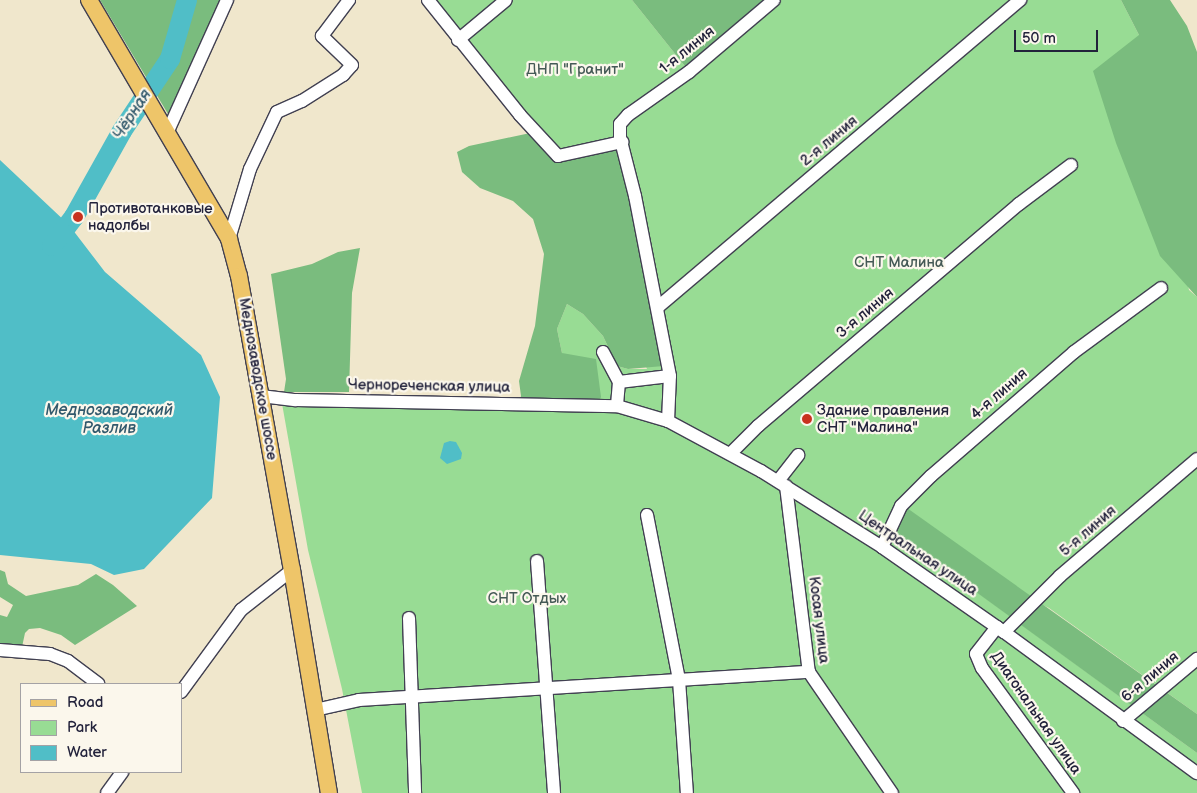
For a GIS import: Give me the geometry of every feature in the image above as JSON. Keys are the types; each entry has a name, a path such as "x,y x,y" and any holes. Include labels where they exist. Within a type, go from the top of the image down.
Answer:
{"main road":[{"name":"Меднозаводское шоссе","path":"89,0 229,239 239,276 261,396 329,793"}],"street":[{"path":"167,132 227,0"},
{"path":"229,239 250,169 276,112 302,101 343,75 352,65 322,36 349,0"},
{"path":"428,0 458,40 531,128 558,156 622,142 658,307 670,376 668,421"},
{"path":"458,40 506,0"},
{"name":"1-я линия","path":"622,142 620,124 628,115 689,72 774,0"},
{"name":"2-я линия","path":"658,307 1020,0"},
{"name":"3-я линия","path":"731,453 764,421 1019,204 1072,165"},
{"name":"4-я линия","path":"882,547 901,506 931,476 1067,358 1160,288"},
{"path":"603,352 619,382 617,406"},
{"path":"619,382 670,376"},
{"name":"Чернореченская улица","path":"261,396 296,400 597,405"},
{"name":"Центральная улица","path":"597,405 617,406 668,421 731,453 782,484 882,547 1001,629 1123,721 1197,773"},
{"path":"782,484 798,455"},
{"name":"5-я линия","path":"1001,629 1197,459"},
{"name":"Косая улица","path":"782,484 808,672 892,793"},
{"path":"647,515 679,680 687,793"},
{"path":"537,561 554,793"},
{"path":"182,691 241,610 292,570"},
{"path":"410,618 415,793"},
{"name":"Диагональная улица","path":"1001,629 976,654 982,668 1073,793"},
{"path":"0,650 50,654 68,661 97,683"},
{"name":"6-я линия","path":"1123,721 1197,659"},
{"path":"315,710 359,700 808,672"},
{"path":"106,793 121,773"}],"green space":[{"path":"100,0 221,0 168,114"},
{"name":"СНТ Малина","path":"428,0 632,0 688,70 774,0 1121,0 1139,35 1189,290 1197,297 1197,714 1049,608 895,532 1197,753 1197,793 362,793 342,689 308,550 281,398 597,405 562,353 557,329 567,304 583,314 603,336 617,366 628,369 647,369 558,156"},
{"path":"632,0 774,0 688,70"},
{"path":"1121,0 1170,0 1187,26 1197,52 1197,297 1160,256 1116,143 1093,71 1139,35"},
{"path":"535,132 558,156 621,143 664,366 628,369 617,366 603,336 583,314 567,304 557,329 562,353 596,359 601,397 597,405 519,404 521,396 519,381 535,326 544,254 533,219 513,201 480,188 462,172 457,152 469,146"},
{"path":"360,248 352,293 349,392 284,392 286,379 271,274 312,264 338,252"},
{"path":"907,508 1197,714 1197,753 895,533"},
{"path":"0,570 5,572 8,584 26,596 78,585 96,574 113,585 137,606 75,645 61,635 40,628 29,629 25,633 22,647 0,650 0,615 7,617 13,605 0,597"}],"water":[{"name":"Меднозаводский Разлив","path":"0,160 69,225 105,272 201,355 220,397 212,498 144,569 114,575 91,564 0,555"},
{"path":"456,442 462,453 461,459 447,464 440,458 444,443"}],"waterway":[{"name":"Чёрная","path":"52,246 74,217 122,131 170,59 187,0"}],"place":[{"name":"Противотанковые надолбы","path":"78,217"},
{"name":"Здание правления СНТ \"Малина\"","path":"807,419"}],"park label":[{"name":"ДНП \"Гранит\"","path":"575,70"},
{"name":"СНТ Отдых","path":"527,599"}]}
